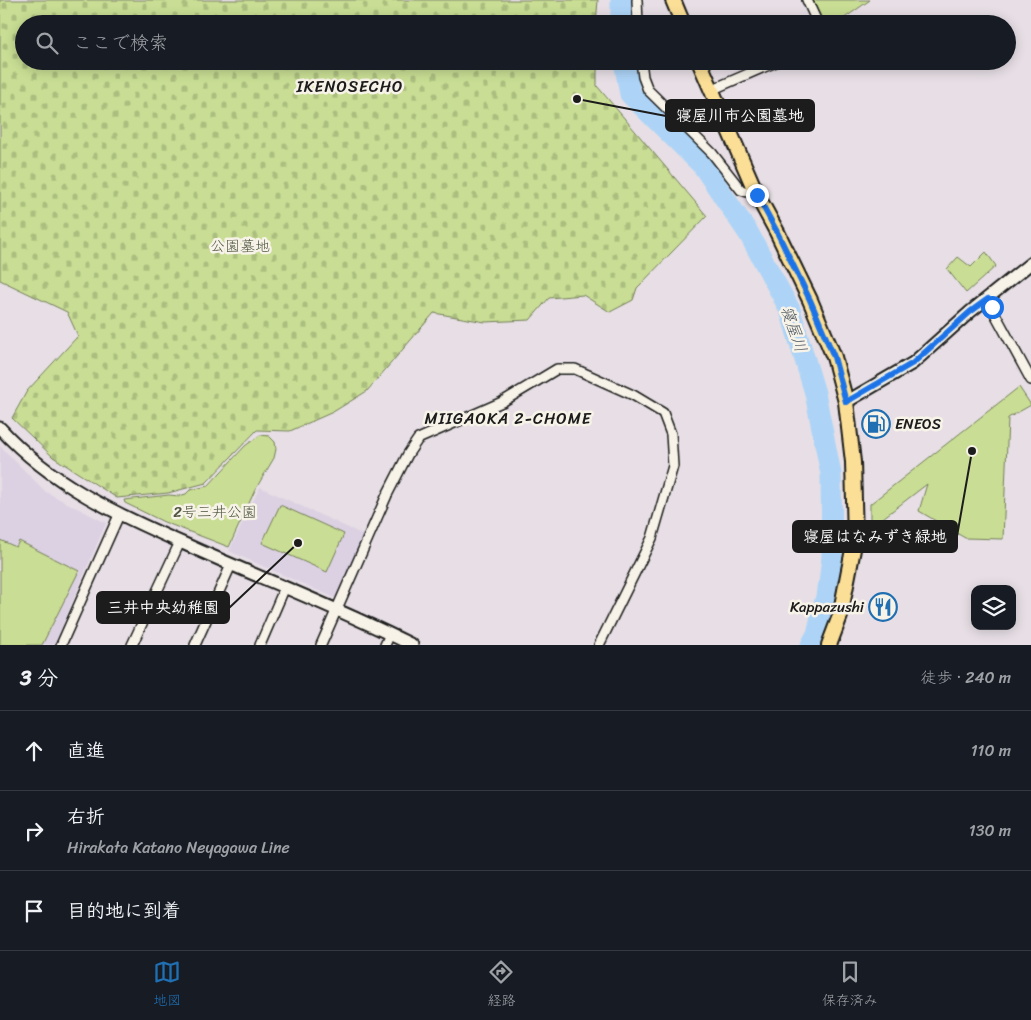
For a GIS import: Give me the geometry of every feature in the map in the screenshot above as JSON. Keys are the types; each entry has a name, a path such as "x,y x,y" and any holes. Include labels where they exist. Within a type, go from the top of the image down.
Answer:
{"main road":[{"path":"673,0 679,15"},
{"path":"703,70 757,195 806,292 834,357 846,402 853,462 856,538 840,616 829,645"}],"street":[{"path":"637,0 638,15"},
{"path":"807,0 814,15"},
{"path":"643,70 648,90 712,153 740,190 757,195"},
{"path":"711,90 757,70"},
{"path":"846,402 913,363 970,312 1031,263"},
{"path":"988,299 1031,380"},
{"path":"321,645 387,496 408,454 418,439 502,402 557,369 575,369 633,395 662,413 671,434 673,466 652,538 599,645"},
{"path":"0,428 38,464 74,489 119,515 337,610 412,645"},
{"path":"61,645 119,515"},
{"path":"132,645 180,542"},
{"path":"195,645 231,565"},
{"path":"260,645 285,587"},
{"path":"385,645 390,634"}],"shaded area":[{"path":"0,446 46,492 106,523 54,645 0,645"},
{"path":"260,487 366,536 337,599 229,551"}],"green space":[{"name":"公園墓地","path":"0,0 598,0 597,15 15,15 15,70 597,70 597,86 707,216 637,288 633,300 610,312 583,295 549,298 530,320 485,322 434,313 367,391 333,412 290,431 257,430 206,483 168,493 117,498 53,457 12,418 27,391 78,336 67,312 0,280"},
{"path":"813,0 870,0 849,15 820,15"},
{"path":"986,252 996,266 966,293 947,269 958,257 971,267"},
{"path":"1019,387 1031,405 1008,418 1003,539 965,538 919,511 927,484 870,528 870,504"},
{"name":"2号三井公園","path":"260,435 269,436 275,442 274,458 255,490 229,547 164,522 125,503 124,500 169,495 179,496 186,494 190,490 208,486 245,446"},
{"path":"280,505 344,534 327,572 262,543"},
{"path":"0,540 16,547 19,541 79,571 42,645 0,645"}],"waterway":[{"name":"寝屋川","path":"621,0 621,15"},
{"name":"寝屋川","path":"626,70 630,94 703,166 749,234 790,310 815,393 831,474 832,556 829,584 817,634 811,645"}],"place":[{"name":"寝屋川市公園墓地","path":"577,99"},
{"name":"ENEOS","path":"876,424"},
{"name":"寝屋はなみずき緑地","path":"972,451"},
{"name":"三井中央幼稚園","path":"298,543"},
{"name":"Kappazushi","path":"883,607"}],"district":[{"name":"IKENOSECHO","path":"350,86"},
{"name":"MIIGAOKA 2-CHOME","path":"508,418"}],"route":[{"path":"757,195 810,300 834,357 846,402 913,363 970,312 988,299 992,307"}]}
